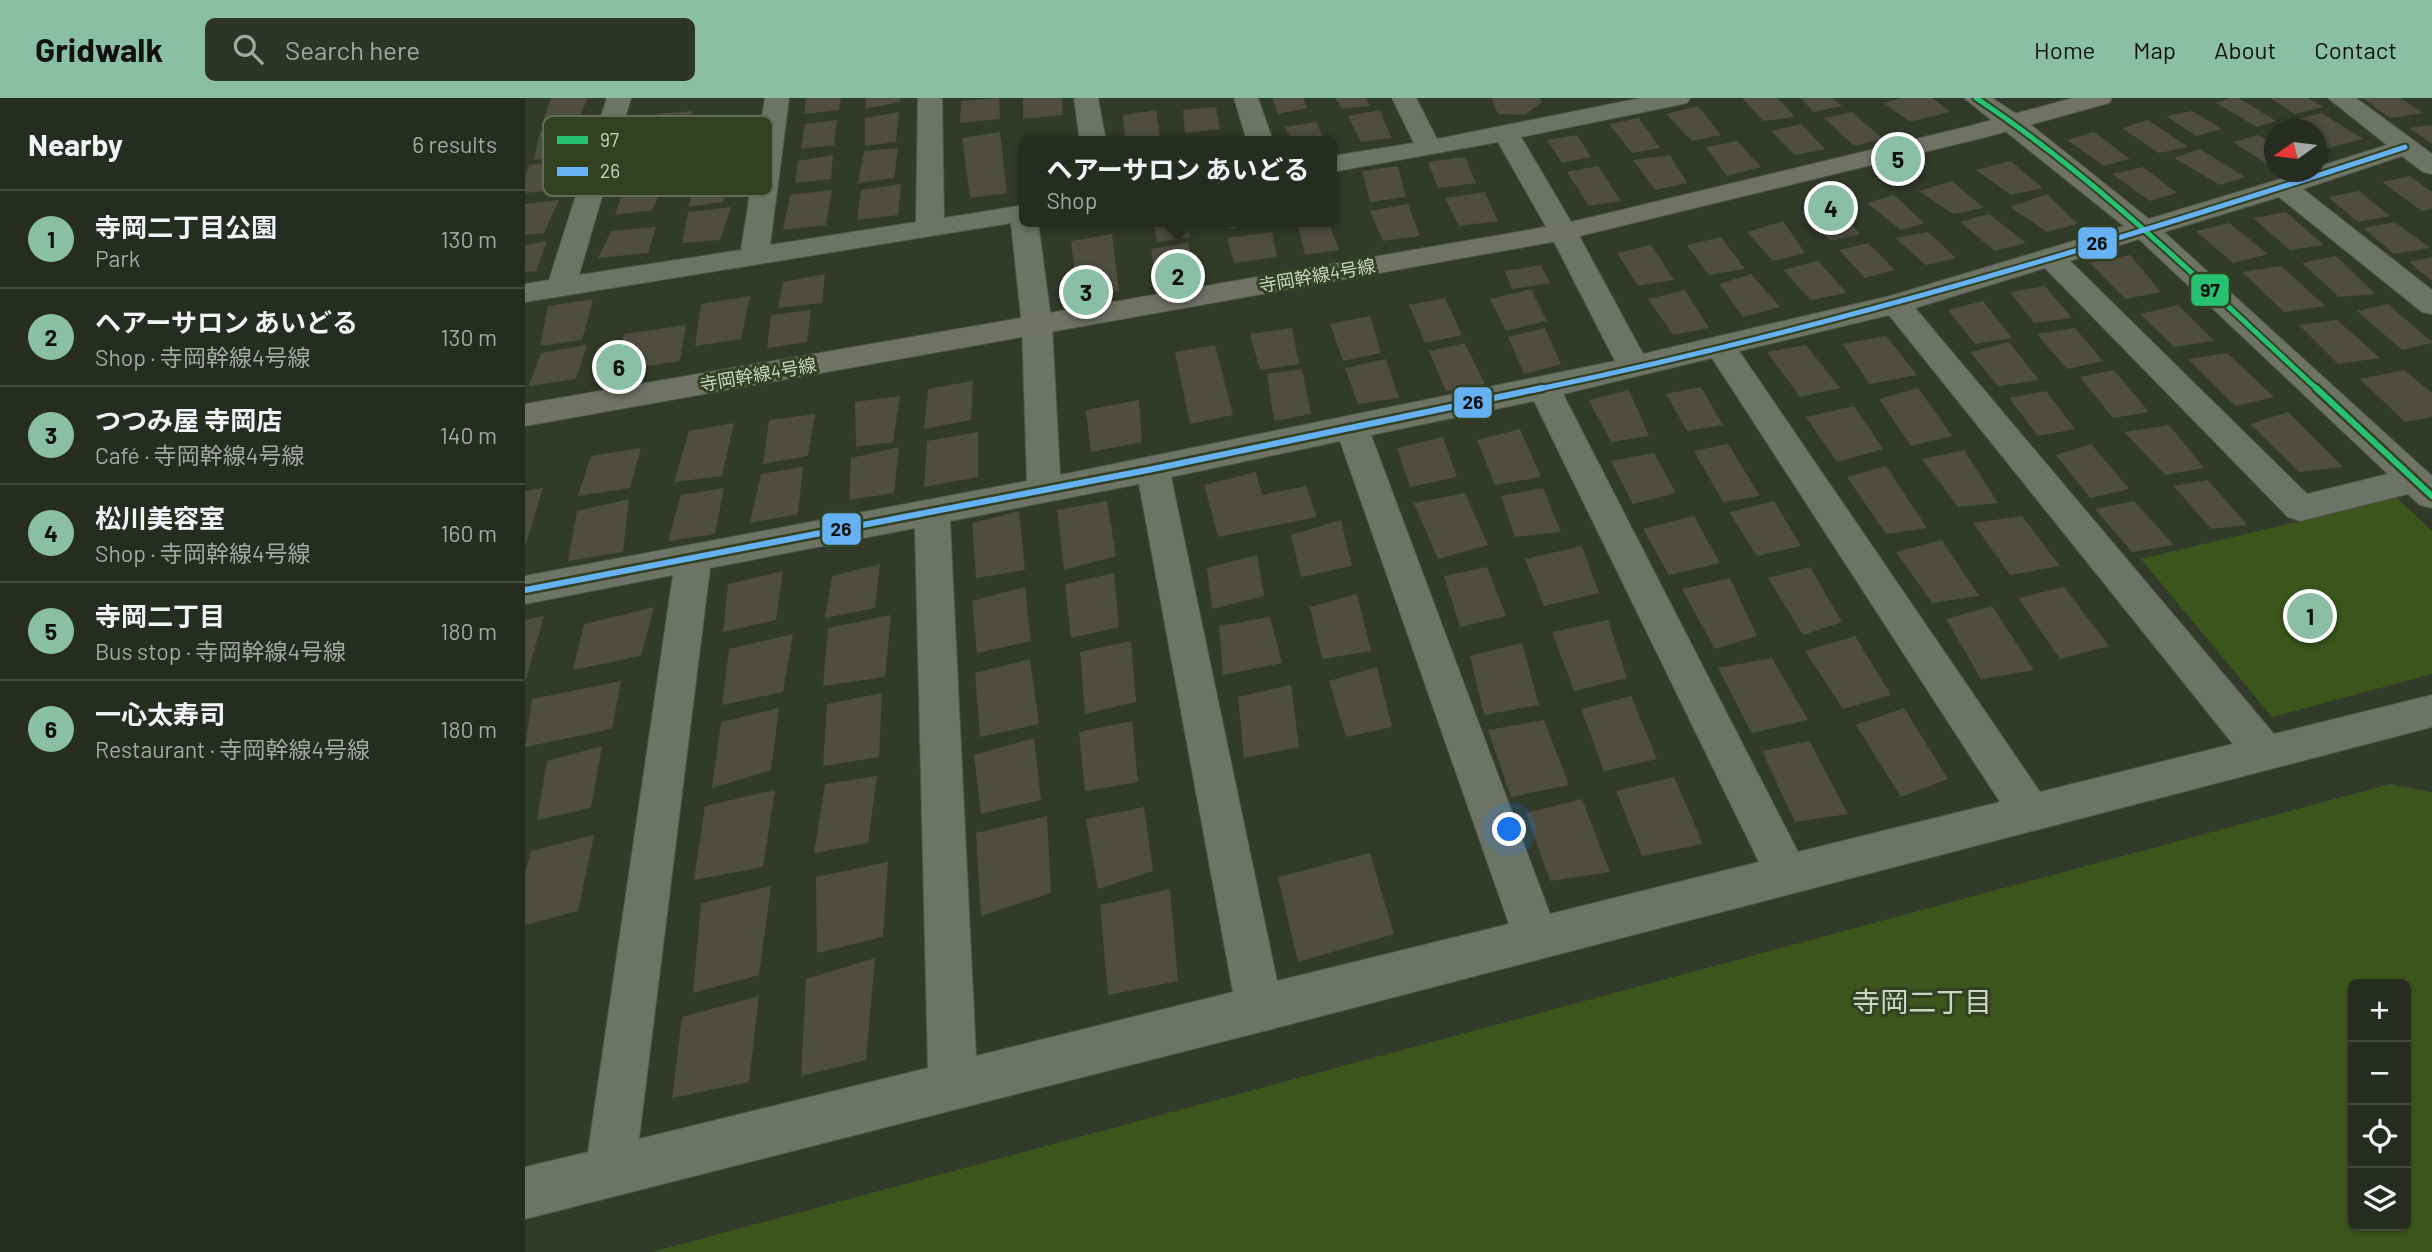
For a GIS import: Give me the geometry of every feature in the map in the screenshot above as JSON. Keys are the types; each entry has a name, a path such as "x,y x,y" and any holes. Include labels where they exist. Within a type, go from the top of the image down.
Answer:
{"street":[{"path":"613,116 619,98"},
{"path":"773,125 777,98"},
{"path":"930,98 930,228"},
{"path":"1086,98 1092,136"},
{"path":"1246,98 1258,136"},
{"path":"1404,98 1429,148"},
{"path":"1557,98 1571,120"},
{"path":"1337,163 1429,148 1678,98"},
{"path":"1976,98 2012,122 2143,229 2423,488"},
{"name":"寺岡幹線4号線","path":"525,415 1563,232 2100,98"},
{"path":"2340,98 2432,166"},
{"path":"1506,132 1563,232 1634,367"},
{"path":"525,590 1153,469 1634,367 1896,304 2283,187 2405,146"},
{"path":"2283,187 2432,305"},
{"path":"561,287 589,196"},
{"path":"754,256 763,196"},
{"path":"525,293 1019,214"},
{"path":"1025,227 1037,326 1044,489"},
{"path":"2050,257 2300,508 2423,488"},
{"path":"1896,304 2265,753"},
{"path":"1720,346 2031,814"},
{"path":"1544,388 1788,876"},
{"path":"1352,428 1537,937"},
{"path":"1153,469 1260,1009"},
{"path":"932,512 953,1085"},
{"path":"610,1172 693,558"},
{"path":"525,1193 1788,876 2432,711"}],"green space":[{"path":"2397,498 2432,531 2432,674 2272,717 2141,559"},
{"path":"2390,784 2432,792 2432,1252 652,1252"}],"building":[{"path":"551,98 588,98 580,116 545,116"},
{"path":"806,98 841,98 839,110 804,114"},
{"path":"866,98 900,98 900,102 865,109"},
{"path":"999,98 1000,119 960,123 961,101"},
{"path":"1023,98 1062,98 1063,115 1023,119"},
{"path":"1272,98 1303,98 1307,108 1278,114"},
{"path":"1335,98 1366,98 1370,106 1342,109"},
{"path":"1491,98 1539,98 1542,102 1525,115 1498,114"},
{"path":"1742,98 1778,98 1795,117 1763,121"},
{"path":"1800,98 1833,98 1842,106 1814,112"},
{"path":"1901,98 1933,98 1950,112 1910,122 1884,103"},
{"path":"2239,98 2273,119 2264,119 2264,125 2257,127 2216,103"},
{"path":"2270,98 2308,98 2323,107 2295,114"},
{"path":"2362,98 2401,98 2423,113 2390,118"},
{"path":"1698,106 1721,135 1692,141 1666,114"},
{"path":"1216,107 1220,129 1185,133 1183,110"},
{"path":"1156,110 1160,136 1125,136 1123,115"},
{"path":"1380,110 1391,138 1361,142 1348,116"},
{"path":"693,111 691,116 656,116"},
{"path":"2192,111 2222,129 2196,136 2166,116"},
{"path":"899,112 896,142 865,146 865,118"},
{"path":"1852,112 1883,139 1854,146 1824,118"},
{"path":"2322,113 2363,139 2328,148 2327,119 2297,119"},
{"path":"1639,118 1660,148 1632,153 1609,124"},
{"path":"837,120 834,145 801,149 805,124"},
{"path":"2148,120 2188,147 2159,153 2122,128"},
{"path":"1316,122 1323,136 1290,136 1285,127"},
{"path":"1801,124 1825,149 1795,155 1771,131"},
{"path":"2432,125 2432,144 2409,128"},
{"path":"540,131 543,131 543,159 534,160"},
{"path":"1000,132 1007,193 970,198 962,138"},
{"path":"2094,132 2130,159 2104,166 2067,140"},
{"path":"1577,135 1591,157 1562,163 1547,140"},
{"path":"2258,135 2264,139 2264,162 2233,142"},
{"path":"1737,141 1761,167 1727,176 1706,147"},
{"path":"898,148 894,178 858,183 864,151"},
{"path":"2200,149 2245,177 2220,185 2174,158"},
{"path":"833,155 831,179 795,183 798,161"},
{"path":"1670,155 1687,183 1655,190 1633,160"},
{"path":"1465,157 1476,183 1438,188 1428,162"},
{"path":"2010,161 2043,188 2011,195 1976,170"},
{"path":"543,163 543,191 525,193 525,177 529,165"},
{"path":"1398,166 1406,197 1370,202 1362,171"},
{"path":"1598,166 1621,201 1589,206 1567,172"},
{"path":"2143,167 2177,193 2150,201 2112,174"},
{"path":"2410,176 2432,192 2432,209 2422,211 2382,182"},
{"path":"1952,181 1984,208 1953,214 1919,191"},
{"path":"901,184 898,215 857,220 861,190"},
{"path":"832,190 826,225 783,230 790,195"},
{"path":"2359,191 2390,216 2358,222 2328,197"},
{"path":"1485,192 1498,221 1459,226 1445,198"},
{"path":"2047,194 2078,224 2047,232 2010,207"},
{"path":"1894,195 1924,223 1901,230 1867,203"},
{"path":"621,196 659,196 652,210 615,215"},
{"path":"692,196 725,196 723,202 688,207"},
{"path":"559,200 544,233 525,235 525,204"},
{"path":"1408,204 1420,236 1383,241 1370,211"},
{"path":"1834,205 1860,234 1831,241 1802,213"},
{"path":"731,207 720,240 682,243 688,212"},
{"path":"2286,212 2324,245 2290,250 2253,218"},
{"path":"1989,214 2026,243 1995,251 1960,222"},
{"path":"1783,221 1805,253 1773,261 1747,232"},
{"path":"2395,222 2430,248 2394,254 2363,228"},
{"path":"2229,223 2268,254 2233,263 2196,231"},
{"path":"656,227 648,253 598,258 611,231"},
{"path":"1155,227 1189,227 1190,237 1157,242"},
{"path":"1298,227 1331,227 1339,250 1305,255"},
{"path":"1272,232 1277,257 1234,263 1227,238"},
{"path":"1928,232 1956,258 1926,265 1895,238"},
{"path":"1112,234 1119,291 1078,298 1071,241"},
{"path":"1721,237 1745,269 1709,275 1687,245"},
{"path":"547,241 536,271 525,272 525,245"},
{"path":"1188,243 1195,280 1157,287 1151,249"},
{"path":"1868,243 1895,270 1865,278 1839,250"},
{"path":"1651,245 1674,280 1638,286 1617,253"},
{"path":"2130,255 2161,292 2125,299 2090,263"},
{"path":"2336,256 2375,294 2339,297 2302,263"},
{"path":"2432,257 2432,281 2409,262"},
{"path":"1818,261 1847,293 1811,300 1783,270"},
{"path":"1541,265 1550,283 1512,289 1505,271"},
{"path":"2281,266 2325,306 2284,312 2242,272"},
{"path":"825,274 822,303 778,308 783,282"},
{"path":"1751,274 1780,307 1743,317 1719,284"},
{"path":"2045,286 2072,318 2034,323 2010,292"},
{"path":"1531,289 1547,321 1506,331 1490,299"},
{"path":"1685,290 1709,328 1673,335 1648,299"},
{"path":"750,296 741,339 695,346 701,304"},
{"path":"1445,298 1462,335 1425,343 1409,305"},
{"path":"593,299 582,340 540,346 548,306"},
{"path":"1983,301 2012,338 1975,344 1948,310"},
{"path":"2388,304 2432,343 2402,350 2357,311"},
{"path":"2178,305 2214,341 2174,347 2140,314"},
{"path":"811,310 807,342 767,348 771,315"},
{"path":"1370,316 1381,353 1343,361 1330,324"},
{"path":"2337,320 2380,358 2338,364 2299,325"},
{"path":"686,325 680,361 615,371 624,334"},
{"path":"1292,328 1299,364 1260,370 1250,334"},
{"path":"1545,328 1561,364 1524,374 1508,337"},
{"path":"2075,328 2103,361 2067,369 2037,334"},
{"path":"1886,336 1917,375 1870,384 1842,344"},
{"path":"2009,342 2039,380 1998,386 1970,352"},
{"path":"1465,343 1485,384 1446,391 1429,351"},
{"path":"587,345 576,379 529,386 541,353"},
{"path":"1215,345 1233,415 1190,424 1175,352"},
{"path":"1806,345 1840,388 1800,397 1767,352"},
{"path":"2227,353 2274,397 2235,406 2188,359"},
{"path":"1386,359 1399,398 1358,404 1345,368"},
{"path":"1302,369 1311,414 1274,421 1267,374"},
{"path":"2114,370 2149,412 2113,418 2080,377"},
{"path":"2404,370 2432,393 2432,417 2405,422 2360,379"},
{"path":"973,381 971,420 924,429 928,389"},
{"path":"1701,387 1723,425 1687,431 1666,394"},
{"path":"1918,388 1952,436 1911,446 1879,399"},
{"path":"1629,390 1649,436 1611,442 1589,400"},
{"path":"2046,391 2075,429 2038,436 2009,398"},
{"path":"900,396 893,442 856,447 855,402"},
{"path":"1139,400 1142,442 1091,452 1086,410"},
{"path":"1854,406 1883,449 1837,462 1806,417"},
{"path":"2288,412 2343,467 2299,472 2250,424"},
{"path":"815,414 808,456 763,464 769,420"},
{"path":"734,423 722,476 674,482 689,431"},
{"path":"2169,425 2204,468 2165,475 2124,432"},
{"path":"1520,429 1541,477 1495,485 1477,440"},
{"path":"978,432 978,477 924,487 927,441"},
{"path":"1443,437 1457,477 1410,487 1397,448"},
{"path":"1728,444 1760,496 1723,502 1694,451"},
{"path":"2091,444 2129,489 2090,498 2056,455"},
{"path":"899,447 894,493 849,500 851,458"},
{"path":"641,448 630,488 578,496 591,456"},
{"path":"1964,450 1998,503 1958,507 1922,459"},
{"path":"1654,453 1676,493 1633,504 1611,461"},
{"path":"1886,466 1927,528 1886,534 1847,477"},
{"path":"803,467 798,514 750,523 761,474"},
{"path":"1256,472 1262,495 1306,486 1317,517 1218,537 1204,485"},
{"path":"2208,480 2247,525 2211,529 2174,486"},
{"path":"543,488 526,544 525,544 525,491"},
{"path":"724,488 715,534 668,541 681,495"},
{"path":"1543,488 1561,532 1515,537 1501,496"},
{"path":"1465,493 1488,545 1438,559 1414,503"},
{"path":"629,499 623,552 568,561 577,511"},
{"path":"1107,501 1116,556 1064,570 1057,510"},
{"path":"1774,501 1801,546 1757,556 1729,512"},
{"path":"2134,501 2174,545 2132,552 2095,509"},
{"path":"1019,511 1025,570 976,578 972,523"},
{"path":"1694,516 1720,563 1669,575 1643,529"},
{"path":"2022,516 2060,566 2010,575 1973,523"},
{"path":"1341,520 1352,566 1301,577 1291,535"},
{"path":"1942,540 1979,596 1932,603 1896,552"},
{"path":"1582,546 1599,593 1544,606 1525,559"},
{"path":"1257,555 1264,596 1212,609 1207,568"},
{"path":"880,564 875,608 825,618 832,576"},
{"path":"1487,567 1506,616 1460,627 1444,576"},
{"path":"1810,567 1842,622 1803,635 1768,578"},
{"path":"783,571 776,620 723,632 728,584"},
{"path":"1114,573 1119,627 1071,638 1065,584"},
{"path":"1730,578 1757,636 1715,649 1682,589"},
{"path":"1025,587 1031,641 977,653 972,601"},
{"path":"2064,587 2109,646 2060,659 2018,598"},
{"path":"1357,594 1371,651 1322,659 1310,607"},
{"path":"1992,606 2034,670 1981,679 1946,619"},
{"path":"654,607 641,656 573,670 584,624"},
{"path":"891,615 885,677 823,686 828,628"},
{"path":"544,616 526,679 525,679 525,620"},
{"path":"1270,617 1282,663 1223,675 1219,626"},
{"path":"1608,620 1627,678 1574,691 1552,632"},
{"path":"793,634 783,692 722,705 729,649"},
{"path":"1855,636 1891,695 1843,709 1805,651"},
{"path":"1131,641 1136,702 1085,714 1080,652"},
{"path":"1522,643 1539,705 1484,715 1470,656"},
{"path":"1772,658 1808,720 1752,733 1718,668"},
{"path":"1030,659 1039,724 980,737 975,673"},
{"path":"1377,667 1392,727 1346,737 1329,681"},
{"path":"621,681 612,729 525,747 532,699"},
{"path":"1291,685 1299,747 1244,758 1238,697"},
{"path":"882,693 879,757 823,766 827,704"},
{"path":"1631,696 1657,759 1604,771 1581,709"},
{"path":"779,708 771,770 712,788 721,722"},
{"path":"1904,708 1948,779 1901,797 1856,725"},
{"path":"1544,720 1569,785 1511,797 1488,730"},
{"path":"1132,721 1138,782 1085,791 1079,732"},
{"path":"1034,738 1041,800 981,814 974,755"},
{"path":"1809,741 1848,814 1795,822 1762,751"},
{"path":"602,746 591,808 537,820 547,761"},
{"path":"877,776 868,843 814,853 825,784"},
{"path":"1674,777 1703,844 1642,856 1616,791"},
{"path":"775,790 763,867 694,880 705,806"},
{"path":"1582,799 1610,872 1550,881 1526,813"},
{"path":"1144,807 1153,871 1098,889 1086,819"},
{"path":"1047,816 1051,893 981,916 976,833"},
{"path":"594,835 578,911 525,925 525,874 531,851"},
{"path":"1370,853 1394,934 1298,962 1278,877"},
{"path":"888,862 883,937 817,953 816,877"},
{"path":"771,886 759,975 693,993 701,903"},
{"path":"1170,889 1178,981 1108,995 1100,905"},
{"path":"875,958 866,1060 801,1076 806,979"},
{"path":"759,996 749,1082 672,1098 682,1017"}],"transit line":[{"name":"97","path":"1976,98 2012,122 2143,228 2432,496"},
{"name":"26","path":"525,590 1153,469 1544,388 1896,304 2283,187 2405,147"}],"place":[{"name":"寺岡二丁目","path":"1898,159"},
{"name":"松川美容室","path":"1831,208"},
{"name":"ヘアーサロン あいどる","path":"1178,276"},
{"name":"つつみ屋 寺岡店","path":"1086,292"},
{"name":"一心太寿司","path":"619,367"},
{"name":"寺岡二丁目公園","path":"2310,616"}],"district":[{"name":"寺岡二丁目","path":"1922,1002"}]}
